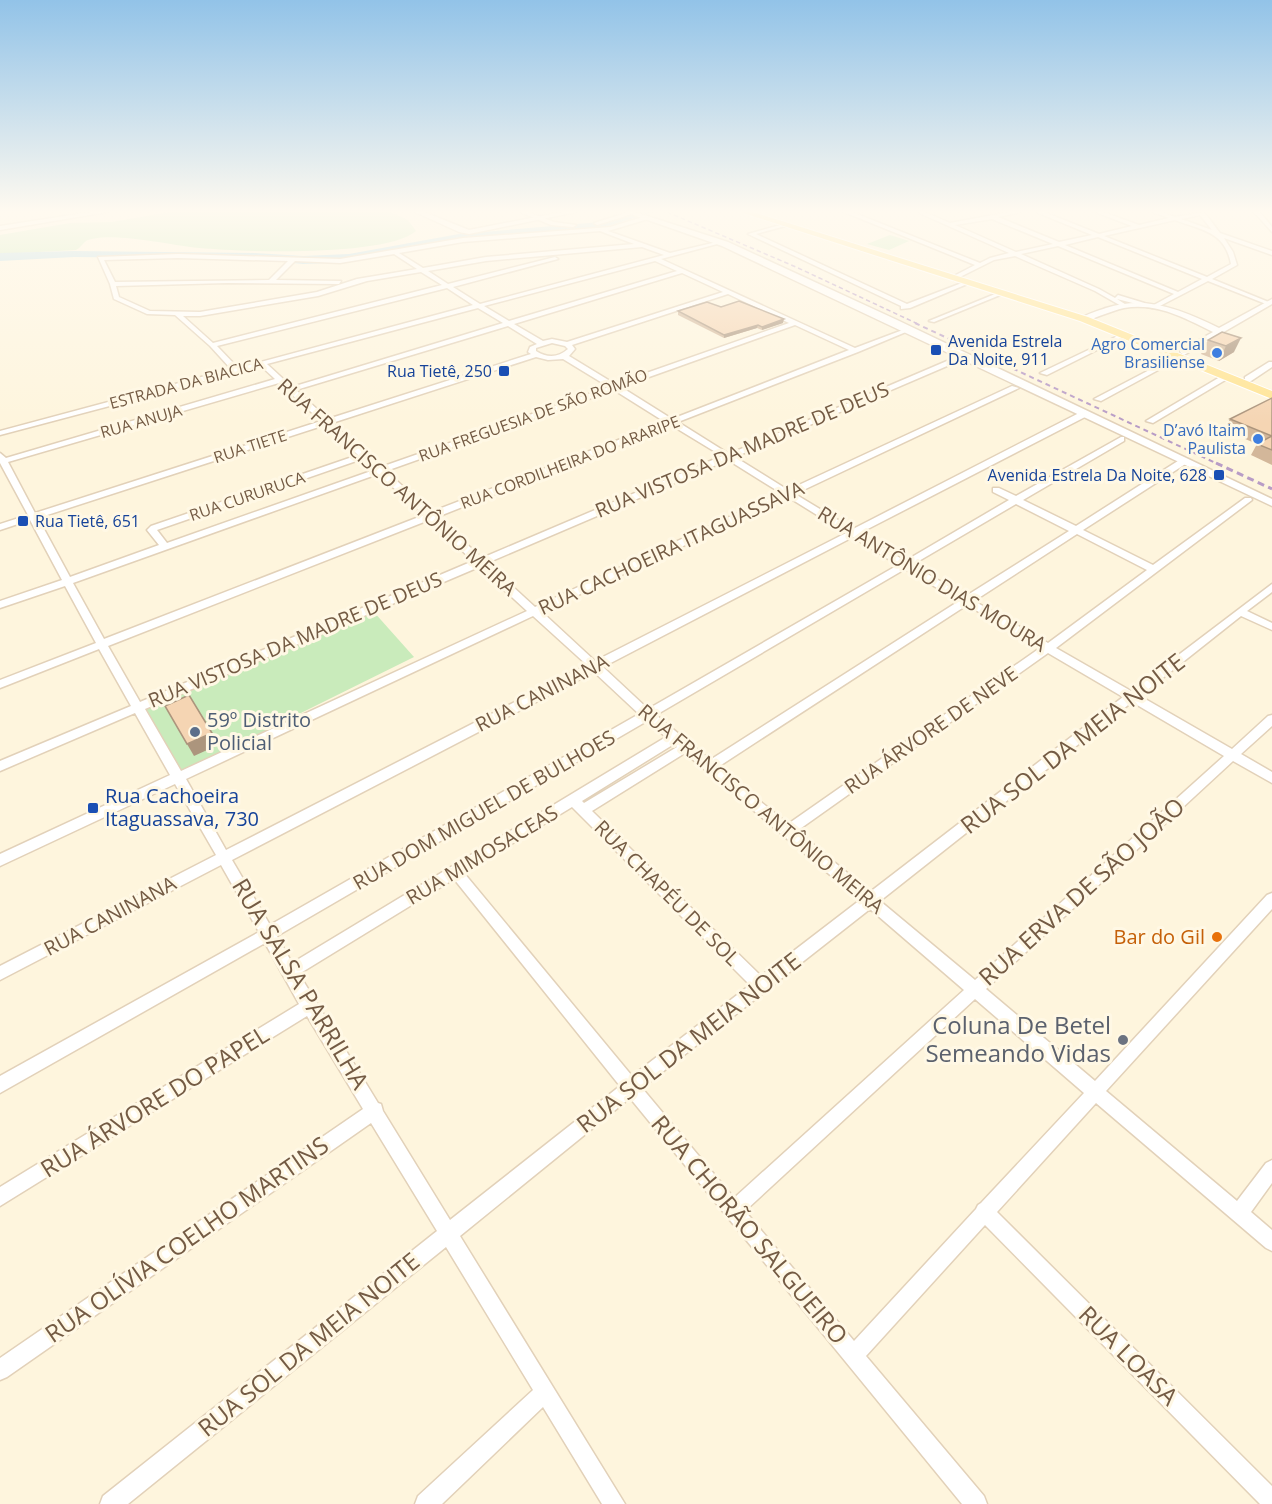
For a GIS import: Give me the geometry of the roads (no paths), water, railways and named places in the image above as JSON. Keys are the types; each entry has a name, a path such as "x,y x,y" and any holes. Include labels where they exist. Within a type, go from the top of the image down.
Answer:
{"main road":[{"path":"970,282 1088,318 1182,354 1272,395"},
{"path":"976,282 1088,318 1272,389"}],"street":[{"path":"255,282 113,284 115,296 119,300 149,313 177,314 247,307 353,282"},
{"path":"277,282 343,284"},
{"path":"442,282 542,343"},
{"path":"212,345 461,282"},
{"name":"ESTRADA DA BIACICA","path":"0,433 568,282"},
{"name":"RUA ANUJA","path":"2,458 284,385 644,282"},
{"path":"707,282 856,351"},
{"path":"807,282 876,314 1015,388 1080,415 1120,439 1272,503"},
{"path":"852,282 906,308 969,282"},
{"path":"1079,282 1125,306"},
{"path":"1150,282 1176,293"},
{"path":"1088,318 1125,306 1151,306 1201,282"},
{"path":"1217,282 1270,302"},
{"path":"1097,290 1191,318 1218,331"},
{"path":"535,355 532,350 542,343 552,341 567,344 729,292"},
{"path":"932,321 1002,293"},
{"path":"1098,399 1182,354 1270,302"},
{"path":"177,314 236,370"},
{"name":"RUA FREGUESIA DE SÃO ROMÃO","path":"0,605 612,386 795,323"},
{"name":"RUA CORDILHEIRA DO ARARIPE","path":"0,684 907,330"},
{"path":"1044,373 1126,334"},
{"path":"564,356 572,349 567,344"},
{"name":"RUA TIETE","path":"0,527 535,355 552,358 564,356"},
{"name":"RUA ANTÔNIO DIAS MOURA","path":"564,356 966,602 1272,778"},
{"path":"959,358 1180,463 1272,511"},
{"name":"RUA VISTOSA DA MADRE DE DEUS","path":"0,766 959,358"},
{"name":"RUA FRANCISCO ANTÔNIO MEIRA","path":"262,363 648,716 788,831 1272,1242"},
{"path":"1248,379 1272,364"},
{"path":"1149,421 1228,376"},
{"name":"RUA CACHOEIRA ITAGUASSAVA","path":"0,860 1015,388"},
{"name":"RUA CANINANA","path":"0,973 1080,415"},
{"name":"RUA DOM MIGUEL DE BULHOES","path":"0,1085 648,716 1120,439"},
{"name":"RUA CURURUCA","path":"165,547 152,530 154,528 363,456"},
{"name":"RUA SALSA PARRILHA","path":"2,458 102,644 309,1006 615,1504"},
{"path":"710,766 1180,463"},
{"path":"996,490 1154,569"},
{"name":"RUA ÁRVORE DE NEVE","path":"788,831 1048,648 1248,500"},
{"name":"RUA SOL DA MEIA NOITE","path":"111,1504 631,1087 1242,613 1272,587"},
{"path":"1242,613 1272,627"},
{"name":"RUA ERVA DE SÃO JOÃO","path":"733,1210 1272,719"},
{"name":"RUA MIMOSACEAS","path":"290,972 674,738"},
{"name":"RUA MIMOSACEAS","path":"583,810 686,747"},
{"name":"RUA CHAPÉU DE SOL","path":"572,799 761,986"},
{"name":"RUA CHORÃO SALGUEIRO","path":"455,871 976,1504"},
{"path":"854,1356 1272,898"},
{"name":"RUA ÁRVORE DO PAPEL","path":"0,1197 309,1006"},
{"name":"RUA OLÍVIA COELHO MARTINS","path":"0,1370 375,1110"},
{"path":"1239,1213 1272,1169"},
{"name":"RUA LOASA","path":"984,1211 1272,1501"},
{"path":"426,1504 546,1392"}],"railway":[{"path":"829,282 918,324"},
{"path":"915,323 1220,465"},
{"path":"1216,463 1272,489"}],"place":[{"name":"Avenida Estrela Da Noite, 911","path":"936,350"},
{"name":"Agro Comercial Brasiliense","path":"1217,353"},
{"name":"Rua Tietê, 250","path":"504,371"},
{"name":"D’avó Itaim Paulista","path":"1258,439"},
{"name":"Avenida Estrela Da Noite, 628","path":"1219,475"},
{"name":"Rua Tietê, 651","path":"23,521"},
{"name":"59º Distrito Policial","path":"195,732"},
{"name":"Rua Cachoeira Itaguassava, 730","path":"93,808"},
{"name":"Bar do Gil","path":"1217,937"},
{"name":"Coluna De Betel Semeando Vidas","path":"1123,1040"}]}
